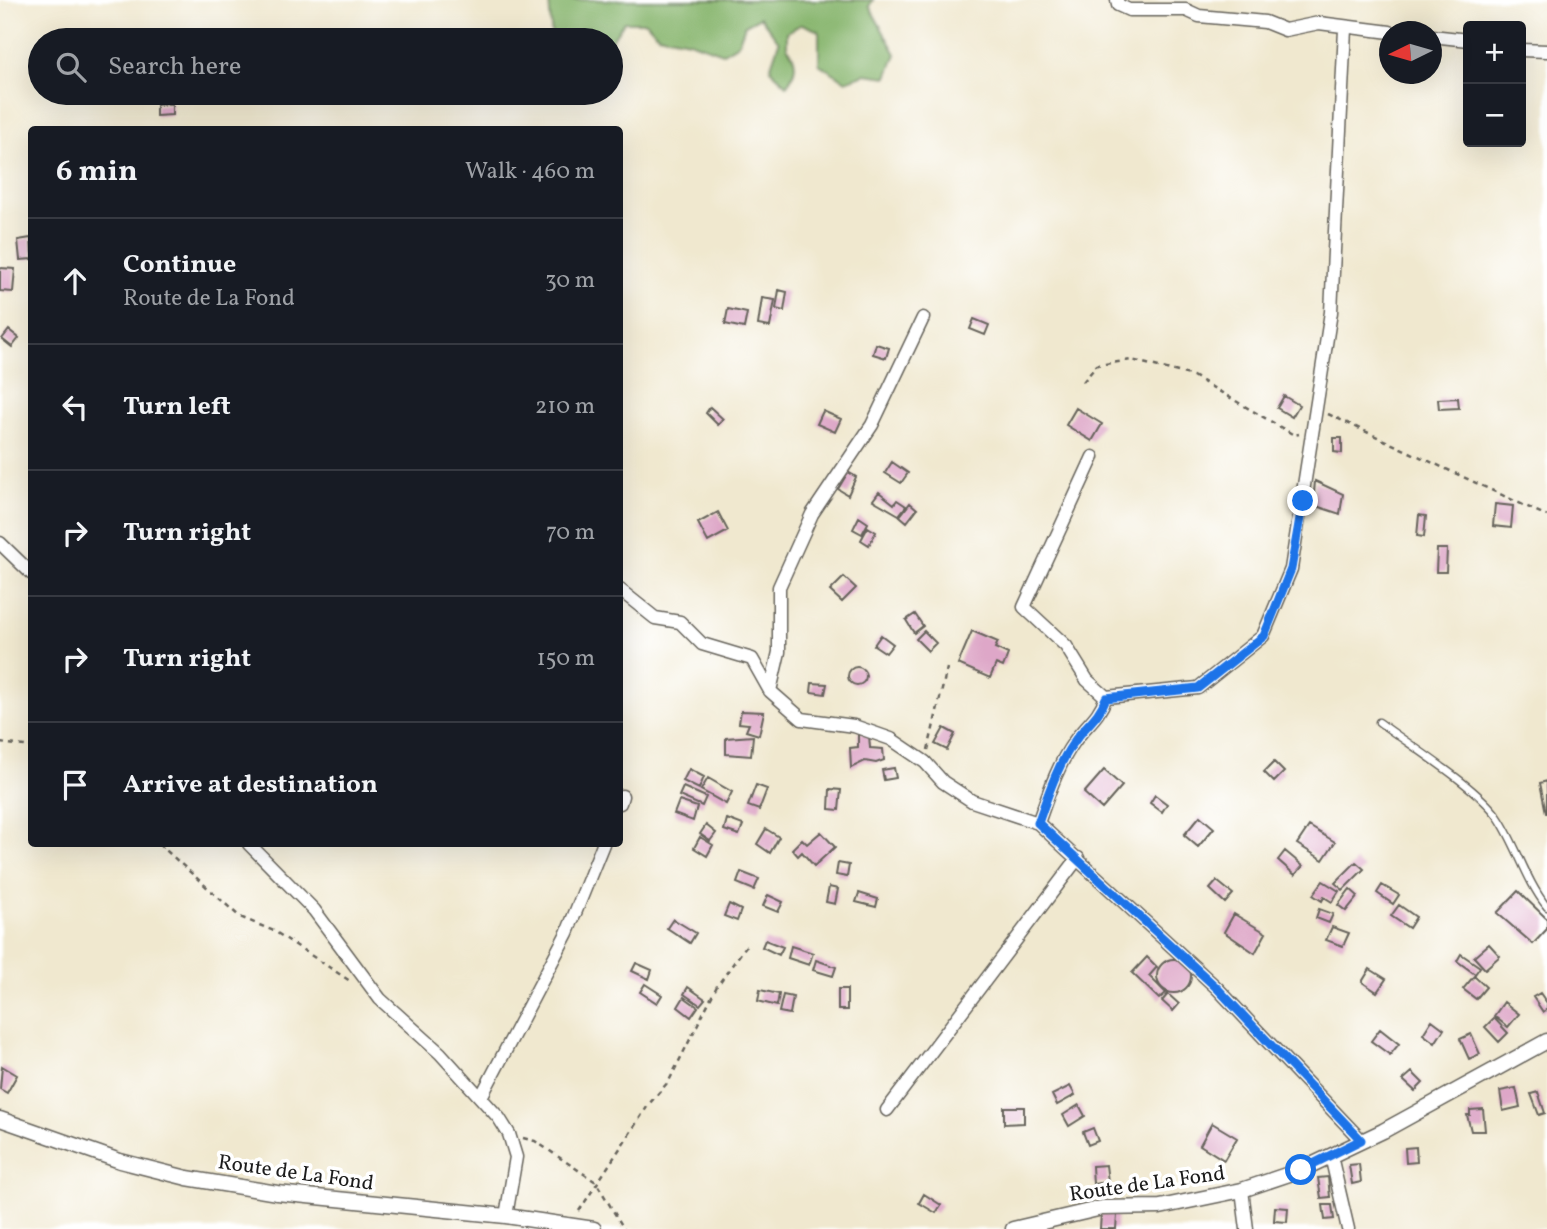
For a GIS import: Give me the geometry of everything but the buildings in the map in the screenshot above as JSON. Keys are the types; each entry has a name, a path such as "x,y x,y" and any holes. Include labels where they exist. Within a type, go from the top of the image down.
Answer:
{"street":[{"path":"1116,0 1118,5 1129,10 1186,10 1199,16 1265,22 1285,30 1309,23 1379,31"},
{"path":"1093,457 1024,607 1066,646 1087,680 1106,698 1198,688 1264,636 1291,569 1318,410 1331,312 1345,29"},
{"path":"1442,37 1463,39"},
{"path":"1526,50 1547,51"},
{"path":"770,691 779,652 779,587 812,514 872,425 923,317"},
{"path":"0,543 28,569"},
{"path":"623,592 655,618 680,622 702,644 752,659 770,691 802,719 854,726 891,739 925,762 943,782 972,801 1038,823 1217,988 1361,1140"},
{"path":"1038,823 1051,786 1074,741 1099,716 1106,698"},
{"path":"252,847 314,910 380,999 440,1053 481,1097 509,1135 516,1157 506,1216"},
{"path":"481,1097 567,933 602,847"},
{"path":"887,1110 1078,858"},
{"name":"Route de La Fond","path":"1013,1229 1102,1208 1160,1207 1242,1190 1331,1156 1383,1131 1547,1041"},
{"name":"Route de La Fond","path":"0,1119 120,1161 187,1178 277,1193 506,1216 594,1229"},
{"path":"1331,1156 1348,1229"},
{"path":"1242,1190 1247,1229"}],"lane":[{"path":"1379,722 1481,798 1508,834 1525,874 1547,907"}],"path":[{"path":"1083,382 1097,365 1132,360 1193,376 1294,435 1306,432"},
{"path":"1318,410 1547,516"},
{"path":"925,762 947,668"},
{"path":"0,743 28,746"},
{"path":"570,1226 596,1182 669,1081 717,986 746,946"}],"green space":[{"path":"549,0 873,0 869,6 896,54 887,77 865,74 846,81 819,64 819,31 802,24 787,32 787,47 795,66 787,85 770,69 779,42 760,17 745,25 738,44 723,53 689,41 658,35 646,22 624,22 620,28 551,28"}],"route":[{"path":"1301,1170 1361,1140 1217,988 1038,823 1051,786 1074,741 1099,716 1106,698 1198,688 1264,636 1291,569 1303,501"}]}
